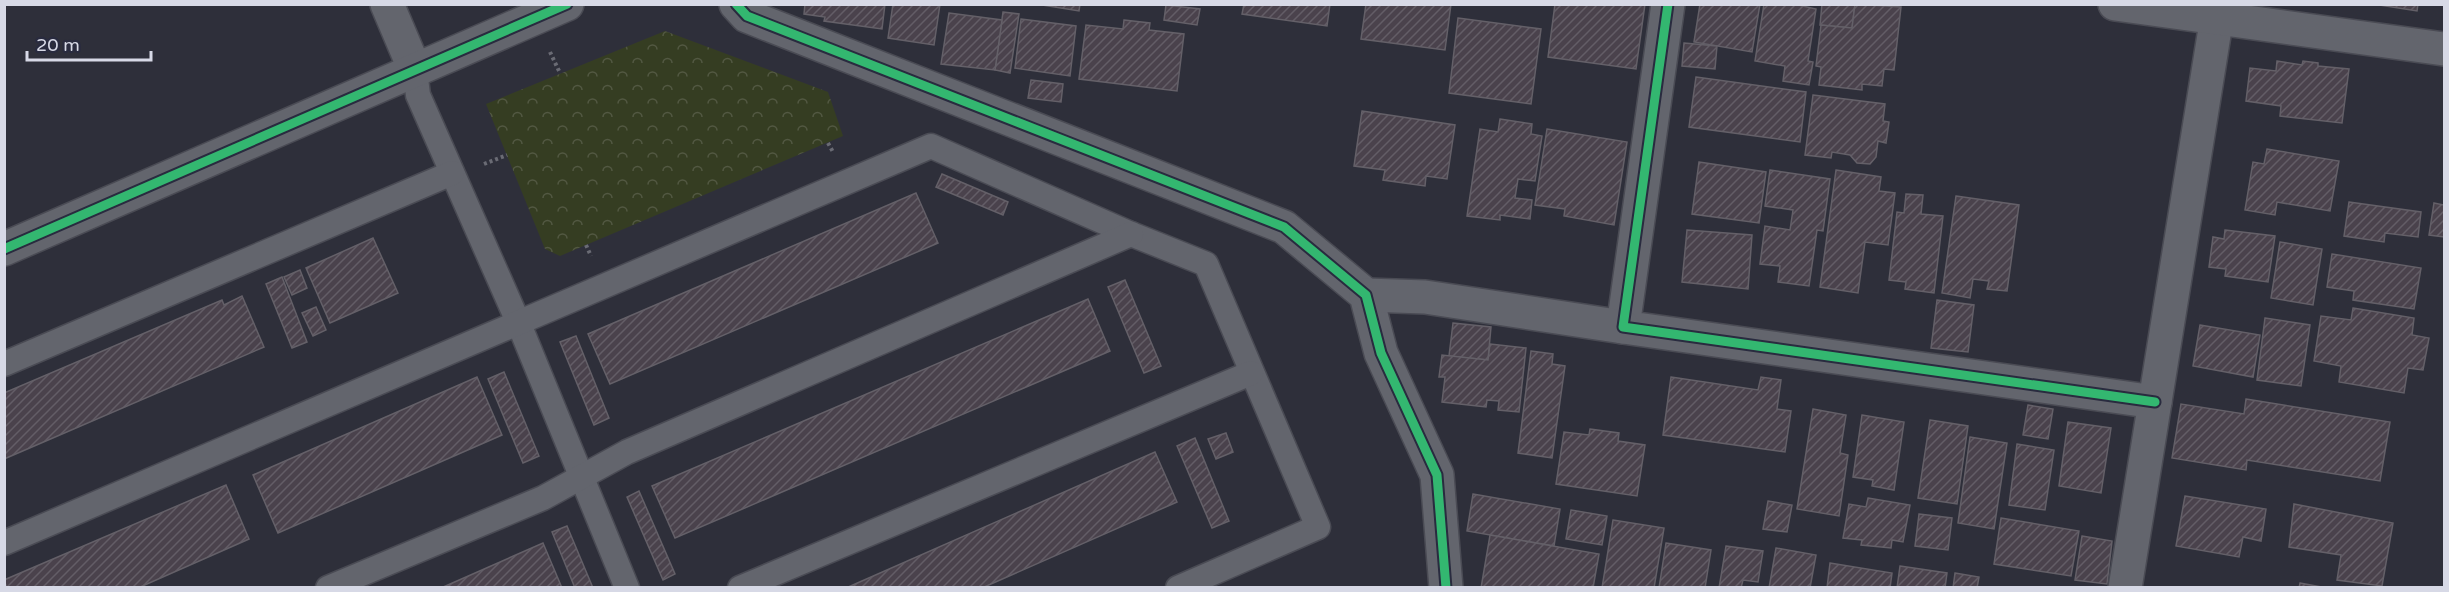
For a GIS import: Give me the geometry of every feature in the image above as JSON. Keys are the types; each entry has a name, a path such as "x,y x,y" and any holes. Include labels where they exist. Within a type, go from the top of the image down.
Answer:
{"street":[{"path":"387,4 415,70"},
{"path":"4,249 567,4"},
{"path":"736,4 747,16 1284,227 1366,296 1381,353 1437,475 1446,588"},
{"path":"1623,327 1668,4"},
{"path":"2115,4 2218,12 2445,49"},
{"path":"2125,588 2218,12"},
{"path":"1366,296 1425,297 2155,402"}],"lane":[{"path":"415,70 418,95 519,324 627,588"},
{"path":"4,543 931,146 1131,234 1206,264 1318,527 1178,588"},
{"path":"4,364 453,173"},
{"path":"328,588 543,498 627,452 1131,234"},
{"path":"740,588 1251,373"}],"path":[{"path":"551,54 560,73"},
{"path":"478,167 507,154"}],"green space":[{"path":"665,31 828,92 843,136 560,256 545,249 486,104"}],"building":[{"path":"805,4 885,4 882,29 824,21 825,17 804,14"},
{"path":"893,4 940,4 934,45 888,38"},
{"path":"1036,4 1080,4 1079,11"},
{"path":"1244,4 1330,4 1327,26 1242,14"},
{"path":"1366,4 1451,4 1445,50 1361,39"},
{"path":"1555,4 1645,4 1636,69 1548,57"},
{"path":"1700,4 1760,4 1752,52 1694,42"},
{"path":"1764,4 1794,4 1816,9 1808,61 1813,62 1809,85 1783,81 1785,66 1755,61"},
{"path":"1822,4 1855,4 1852,28 1820,25"},
{"path":"1855,4 1901,7 1894,70 1884,69 1882,86 1862,84 1862,90 1819,85 1821,67 1816,66 1821,25 1852,28"},
{"path":"2373,4 2418,4 2417,11"},
{"path":"1166,5 1200,9 1197,25 1164,20"},
{"path":"1003,12 1019,14 1010,73 995,70"},
{"path":"949,13 1002,20 995,70 941,64"},
{"path":"1458,18 1541,29 1531,104 1449,93"},
{"path":"1021,19 1076,26 1070,76 1015,68"},
{"path":"1124,20 1150,23 1149,30 1184,34 1177,91 1079,79 1086,25 1123,29"},
{"path":"1684,43 1717,46 1715,69 1682,66"},
{"path":"2277,61 2302,65 2303,61 2318,63 2318,66 2349,69 2342,123 2280,116 2281,106 2246,101 2250,68 2276,71"},
{"path":"1696,77 1806,92 1800,142 1689,127"},
{"path":"1031,80 1063,84 1061,102 1028,98"},
{"path":"1813,95 1885,104 1883,121 1889,122 1886,143 1878,141 1876,157 1870,164 1857,163 1850,155 1832,152 1831,158 1805,155"},
{"path":"1362,111 1455,125 1447,179 1426,176 1425,186 1383,180 1385,170 1354,166"},
{"path":"1500,119 1532,124 1531,134 1542,136 1535,181 1518,179 1515,198 1532,200 1530,219 1500,215 1500,220 1467,216 1480,129 1498,132"},
{"path":"1547,129 1627,142 1614,225 1564,216 1565,209 1535,205"},
{"path":"2267,149 2339,161 2330,211 2277,202 2275,215 2245,210 2253,162 2264,164"},
{"path":"1699,162 1766,172 1759,223 1692,214"},
{"path":"1770,170 1830,179 1823,231 1817,230 1809,286 1778,282 1780,266 1760,264 1765,226 1790,230 1793,210 1765,206"},
{"path":"1836,170 1881,177 1879,191 1895,193 1888,245 1865,242 1858,293 1820,287"},
{"path":"942,174 1008,202 1003,215 936,187"},
{"path":"916,193 938,243 610,384 588,334"},
{"path":"1906,194 1923,195 1921,214 1943,216 1934,293 1905,289 1906,282 1889,280 1897,212 1904,213"},
{"path":"1956,196 2019,205 2007,291 1987,289 1989,281 1973,279 1970,298 1942,293"},
{"path":"2349,202 2421,212 2418,237 2385,233 2384,242 2344,236"},
{"path":"2434,203 2444,205 2444,237 2429,235"},
{"path":"1687,230 1752,235 1748,289 1682,282"},
{"path":"2225,230 2275,236 2268,282 2225,276 2226,269 2209,267 2213,237 2224,239"},
{"path":"373,238 398,293 330,323 306,268"},
{"path":"2280,242 2322,249 2313,305 2271,298"},
{"path":"2332,254 2421,268 2414,309 2353,300 2354,291 2327,287"},
{"path":"300,270 307,288 292,295 284,277"},
{"path":"282,277 307,342 292,348 266,284"},
{"path":"1125,280 1161,366 1144,373 1108,287"},
{"path":"242,296 264,347 4,459 4,393 222,300 224,305"},
{"path":"1088,299 1110,351 675,538 652,486"},
{"path":"1937,300 1974,305 1968,352 1931,348"},
{"path":"316,307 326,330 313,336 302,313"},
{"path":"2353,308 2414,318 2412,335 2429,338 2423,370 2408,368 2404,393 2339,382 2341,366 2314,361 2321,316 2351,320"},
{"path":"2265,318 2310,325 2301,386 2257,380"},
{"path":"1453,323 1491,327 1488,360 1449,356"},
{"path":"2200,325 2260,335 2253,377 2193,366"},
{"path":"576,336 609,418 594,425 560,342"},
{"path":"1490,344 1526,348 1519,412 1498,410 1499,401 1487,400 1486,407 1442,402 1445,377 1439,377 1442,355 1488,360"},
{"path":"1531,351 1553,354 1552,364 1565,366 1552,458 1518,453"},
{"path":"504,372 539,456 523,463 488,379"},
{"path":"477,377 502,435 278,533 253,475"},
{"path":"1671,377 1758,390 1761,377 1781,380 1777,409 1791,411 1785,452 1663,435"},
{"path":"2246,399 2390,422 2380,481 2247,460 2246,470 2172,458 2181,404 2244,414"},
{"path":"2028,405 2053,409 2048,439 2023,435"},
{"path":"1813,409 1846,415 1840,453 1848,455 1839,516 1797,509"},
{"path":"1862,415 1904,422 1894,490 1872,486 1873,480 1853,477"},
{"path":"1930,420 1968,426 1957,504 1918,498"},
{"path":"2068,422 2111,428 2101,493 2059,486"},
{"path":"1590,429 1619,433 1618,441 1645,445 1637,496 1556,484 1564,432 1589,435"},
{"path":"1226,433 1233,452 1216,459 1208,439"},
{"path":"1970,437 2007,443 1994,529 1958,523"},
{"path":"1195,438 1229,521 1212,528 1177,446"},
{"path":"2017,444 2054,450 2045,510 2009,505"},
{"path":"1155,452 1177,502 982,588 846,588"},
{"path":"226,485 249,539 138,588 7,588 4,580"},
{"path":"639,491 675,574 663,580 627,497"},
{"path":"1473,494 1560,509 1554,546 1467,531"},
{"path":"2185,496 2266,509 2261,541 2243,537 2239,557 2176,546"},
{"path":"1868,498 1910,505 1903,542 1892,540 1891,548 1861,545 1862,540 1843,538 1849,504 1866,507"},
{"path":"1768,501 1792,505 1787,532 1763,529"},
{"path":"2294,504 2393,523 2382,586 2337,580 2341,555 2289,547"},
{"path":"1571,510 1607,516 1602,545 1566,539"},
{"path":"1919,514 1952,518 1948,550 1915,546"},
{"path":"2001,518 2079,531 2071,576 1994,564"},
{"path":"1613,520 1664,528 1654,588 1602,588"},
{"path":"567,526 593,588 575,588 552,532"},
{"path":"1490,535 1599,554 1593,588 1481,588"},
{"path":"2082,536 2112,541 2107,584 2075,580"},
{"path":"543,543 562,588 441,588"},
{"path":"1666,543 1711,550 1705,588 1659,588"},
{"path":"1726,546 1763,551 1758,582 1743,580 1741,588 1719,588"},
{"path":"1776,548 1816,555 1810,588 1769,588"},
{"path":"1830,563 1892,573 1890,588 1827,588"},
{"path":"1900,566 1947,573 1945,588 1897,588"},
{"path":"1955,573 1979,577 1977,588 1953,588"},
{"path":"2300,583 2327,588 2299,588"}],"cycle path":[{"path":"4,249 567,4"},
{"path":"736,4 747,16 1284,227 1366,295 1381,353 1437,475 1446,588"},
{"path":"1668,4 1623,327 2155,402"}]}
